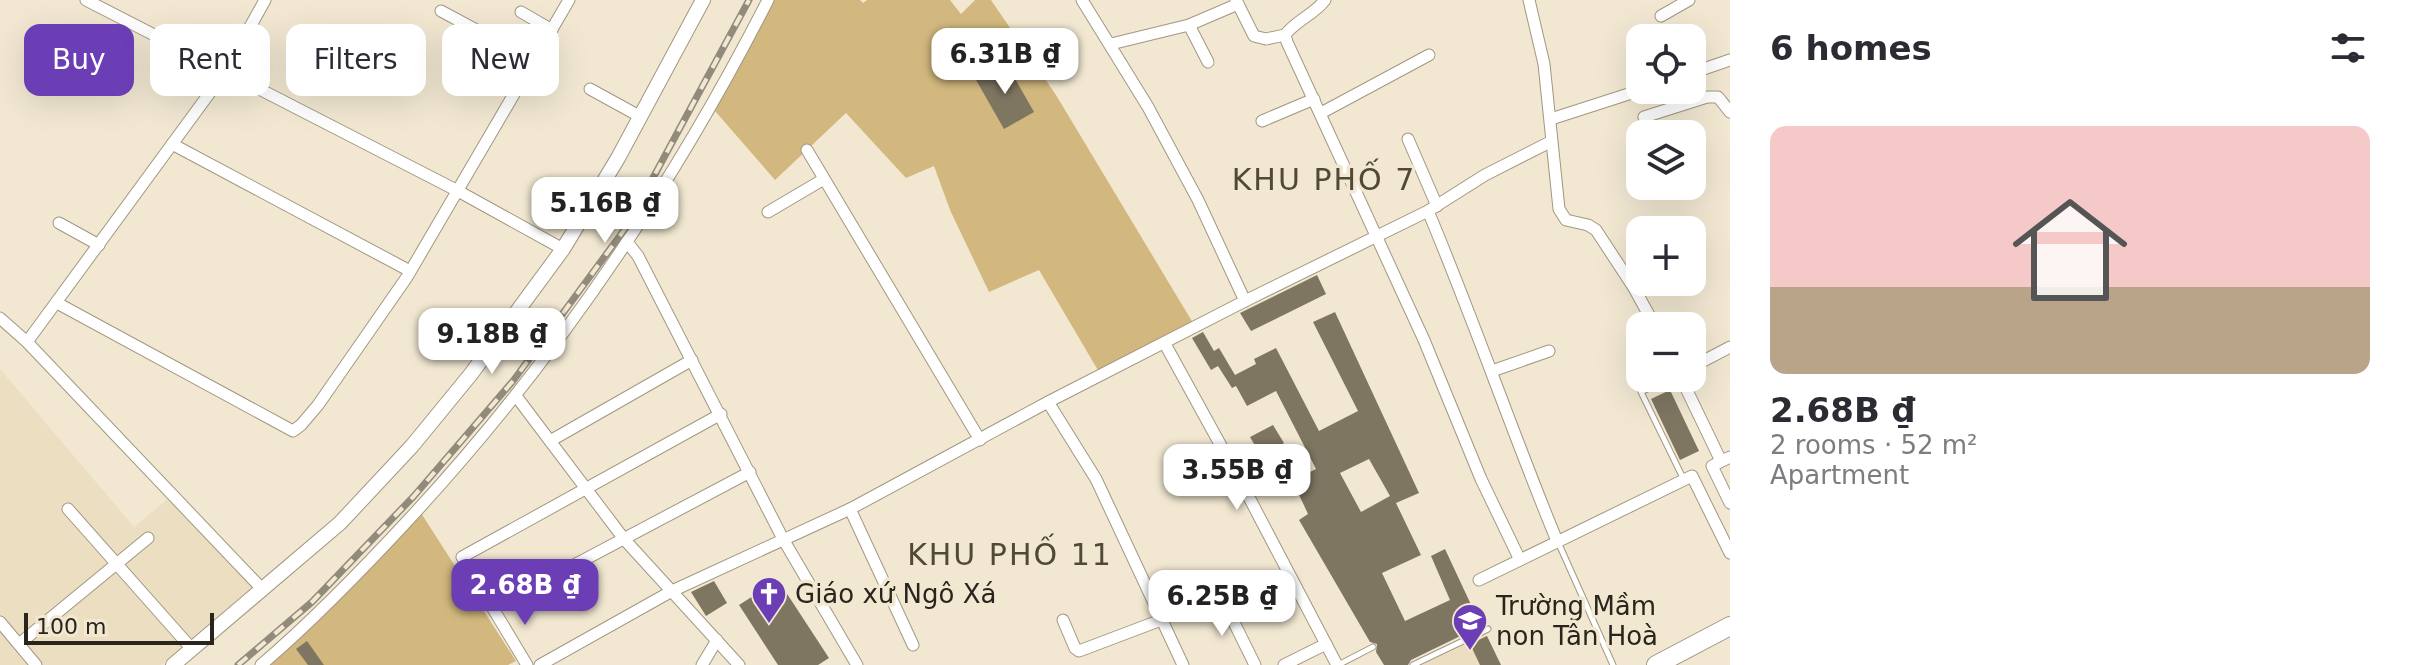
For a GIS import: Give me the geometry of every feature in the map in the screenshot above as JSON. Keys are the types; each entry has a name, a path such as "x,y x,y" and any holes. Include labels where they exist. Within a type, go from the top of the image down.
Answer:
{"highway":[{"path":"1662,664 1730,626"}],"street":[{"path":"86,0 150,33"},
{"path":"252,24 265,0"},
{"path":"555,24 569,0"},
{"path":"173,665 340,523 412,446 471,374 563,249 641,117 703,0"},
{"path":"261,665 323,610 382,549 516,396 591,297 627,242 701,124 768,0"},
{"path":"1082,0 1111,44 1198,200 1245,301"},
{"path":"1111,44 1189,25 1237,2 1254,36 1266,39 1285,35 1325,0"},
{"path":"1661,16 1689,0"},
{"path":"1532,1 1544,64 1559,209 1566,220 1596,230 1647,312"},
{"path":"441,11 465,24"},
{"path":"521,12 542,24"},
{"path":"1189,25 1208,62"},
{"path":"1285,35 1424,340 1481,479 1520,560"},
{"path":"1321,113 1429,55"},
{"path":"1706,68 1730,60"},
{"path":"590,89 641,117"},
{"path":"270,95 458,191 563,249"},
{"path":"1551,119 1626,95"},
{"path":"27,342 207,96"},
{"path":"57,303 293,431 318,405 410,271 514,96"},
{"path":"1644,117 1707,97 1718,97 1730,112"},
{"path":"1262,121 1314,99"},
{"path":"1408,139 1524,460 1557,541"},
{"path":"540,665 672,591 850,509 1048,402 1432,208 1506,162 1550,142"},
{"path":"172,144 410,271"},
{"path":"807,150 980,440"},
{"path":"768,212 824,179"},
{"path":"59,223 99,245"},
{"path":"627,242 638,256 721,414 783,539 857,665"},
{"path":"0,318 27,342 263,590"},
{"path":"1165,344 1337,665"},
{"path":"1706,360 1730,347"},
{"path":"1492,371 1549,351"},
{"path":"550,441 692,360"},
{"path":"1689,392 1726,459 1712,466 1730,503"},
{"path":"516,396 624,539 739,665"},
{"path":"1048,402 1096,479 1183,665"},
{"path":"527,665 462,557 721,414"},
{"path":"493,608 750,472"},
{"path":"1479,580 1692,476 1730,553"},
{"path":"68,509 192,649"},
{"path":"850,509 913,645"},
{"path":"19,644 148,538"},
{"path":"1221,596 1255,665"},
{"path":"1063,620 1079,651 1161,620"},
{"path":"0,622 36,665"},
{"path":"702,665 717,640"},
{"path":"1284,665 1326,644"}],"lane":[{"path":"1641,392 1684,480"},
{"path":"1557,541 1613,665"},
{"path":"1413,665 1488,629"},
{"path":"1337,665 1373,647"}],"shaded area":[{"path":"773,0 860,0 863,3 867,0 950,0 961,14 975,0 991,0 1056,95 1193,323 1099,372 1039,270 989,292 950,210 934,166 906,178 846,113 775,180 715,111"},
{"path":"0,369 134,527 169,498 254,588 161,665 0,665"},
{"path":"421,513 516,661 508,665 269,665 313,626"},
{"name":"Trường Mầm non Tân Hoà","path":"1485,633 1501,665 1419,665"}],"building":[{"path":"1006,63 1034,112 1004,129 976,80"},
{"path":"1317,275 1326,294 1251,331 1240,313"},
{"path":"1335,312 1419,493 1396,503 1421,555 1382,573 1405,621 1450,600 1431,556 1445,549 1481,626 1411,660 1408,665 1384,665 1376,652 1377,644 1370,642 1299,520 1308,514 1279,452 1286,448 1302,476 1316,469 1276,391 1247,406 1236,386 1232,388 1218,366 1211,370 1192,338 1203,332 1214,351 1219,348 1235,375 1256,364 1254,359 1276,348 1319,431 1358,411 1313,322","holes":["1369,459 1390,496 1361,512 1340,473"]},
{"path":"1671,392 1699,451 1680,460 1651,399"},
{"path":"1273,425 1284,443 1261,456 1250,437"},
{"path":"778,580 829,658 818,665 778,665 739,605"},
{"path":"714,581 727,603 706,616 691,592"},
{"path":"1487,636 1501,665 1480,665 1470,644"},
{"path":"307,641 324,665 308,665 296,649"}],"railway":[{"path":"238,665 312,602 414,496 513,381 627,226 749,0"}],"place":[{"name":"Giáo xứ Ngô Xá","path":"769,625"},
{"name":"Trường Mầm non Tân Hoà","path":"1470,652"}],"district":[{"name":"KHU PHỐ 7","path":"1324,180"},
{"name":"KHU PHỐ 11","path":"1010,555"}]}
